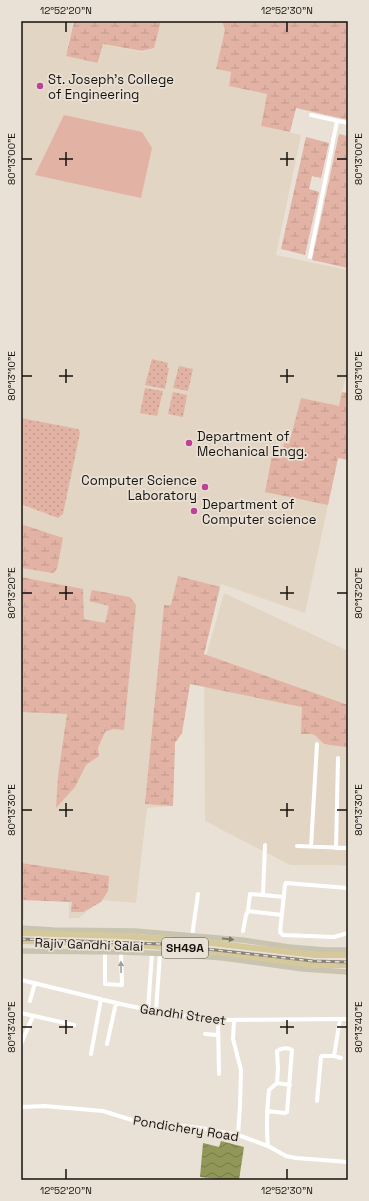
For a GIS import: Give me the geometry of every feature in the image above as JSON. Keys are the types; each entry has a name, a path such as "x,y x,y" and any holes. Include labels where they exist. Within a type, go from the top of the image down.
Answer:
{"main road":[{"name":"Rajiv Gandhi Salai","path":"21,933 124,936 203,942 315,955 348,955"},
{"name":"Rajiv Gandhi Salai","path":"21,941 123,944 202,950 314,964 348,966"}],"street":[{"path":"311,115 348,123"},
{"path":"310,256 337,121"},
{"path":"311,847 317,744"},
{"path":"336,848 338,758"},
{"path":"263,895 265,845"},
{"path":"297,846 348,848"},
{"path":"348,888 286,883 280,932 282,934 334,937 348,933"},
{"path":"192,936 198,894"},
{"path":"243,931 250,894 284,897"},
{"path":"248,911 282,914"},
{"path":"21,928 135,931 242,940 289,947 348,950"},
{"path":"21,952 152,953 223,958 303,969 348,972"},
{"path":"105,952 105,984 122,985 121,952"},
{"path":"148,1010 152,953"},
{"path":"156,1011 160,954"},
{"name":"Gandhi Street","path":"21,980 116,1003 175,1015 234,1021 348,1019"},
{"path":"30,1001 35,983"},
{"path":"91,1054 101,999"},
{"path":"107,1044 116,1003"},
{"path":"21,1012 74,1025"},
{"path":"21,1044 33,1016"},
{"path":"334,1056 340,1019"},
{"path":"218,1020 219,1074"},
{"path":"234,1021 233,1039 241,1070 238,1135"},
{"path":"205,1034 218,1035"},
{"path":"267,1111 287,1112 292,1050 290,1048 279,1049 277,1051 277,1083 269,1090 267,1111 266,1128 268,1146"},
{"path":"317,1101 321,1057 334,1056 341,1058"},
{"path":"277,1083 290,1084"},
{"name":"Pondichery Road","path":"21,1107 44,1106 103,1111 132,1120 200,1128 238,1135 268,1146 286,1156 348,1162"}],"shaded area":[{"path":"21,21 73,21 66,56 99,63 103,44 142,52 154,48 161,21 222,21 225,30 216,69 231,72 229,86 267,94 261,126 301,135 276,255 348,270 348,367 342,392 348,393 348,460 338,458 305,613 221,584 204,654 190,684 182,733 175,742 173,806 147,808 136,903 101,900 79,918 69,918 69,899 24,898 24,920 21,920"},
{"path":"224,593 348,651 348,866 290,865 205,821 204,663"}],"green space":[{"path":"74,21 161,21 154,48 142,51 103,44 98,63 66,56"},
{"path":"222,21 348,21 348,120 296,108 290,132 261,126 267,94 229,86 231,72 216,69 225,30"},
{"path":"64,115 142,132 152,148 141,198 35,175"},
{"path":"339,134 348,136 348,268 312,260"},
{"path":"306,137 329,143 321,178 312,176 309,189 319,192 305,255 281,249"},
{"path":"152,359 168,363 167,367 169,368 165,389 145,385"},
{"path":"179,366 193,369 188,391 173,388"},
{"path":"145,388 163,391 157,416 140,413"},
{"path":"173,392 187,395 183,417 168,414"},
{"path":"342,392 348,393 348,460 338,458 328,505 265,492 272,456 281,458 284,443 289,444 301,398 339,406"},
{"path":"21,418 78,429 80,433 63,514 58,518 21,504"},
{"path":"21,524 63,538 57,569 53,573 21,568"},
{"path":"178,576 220,587 204,654 348,705 348,747 329,745 323,743 312,734 301,734 302,707 190,684 182,733 175,743 173,806 145,804 164,605 171,605"},
{"path":"21,577 83,589 84,619 105,623 109,606 89,601 92,590 130,597 136,605 124,730 113,729 105,732 98,748 99,756 86,765 75,787 56,808 58,776 67,714 21,712"},
{"path":"21,863 109,876 108,891 101,902 83,912 71,912 72,902 21,900"}],"water":[{"path":"221,1141 244,1147 239,1180 200,1177 203,1143 219,1147"}],"railway":[{"path":"21,939 162,944 313,961 348,962"}],"place":[{"name":"St. Joseph's College of Engineering","path":"40,86"},
{"name":"Department of Mechanical Engg.","path":"189,443"},
{"name":"Computer Science Laboratory","path":"205,487"},
{"name":"Department of Computer science","path":"194,511"}]}
